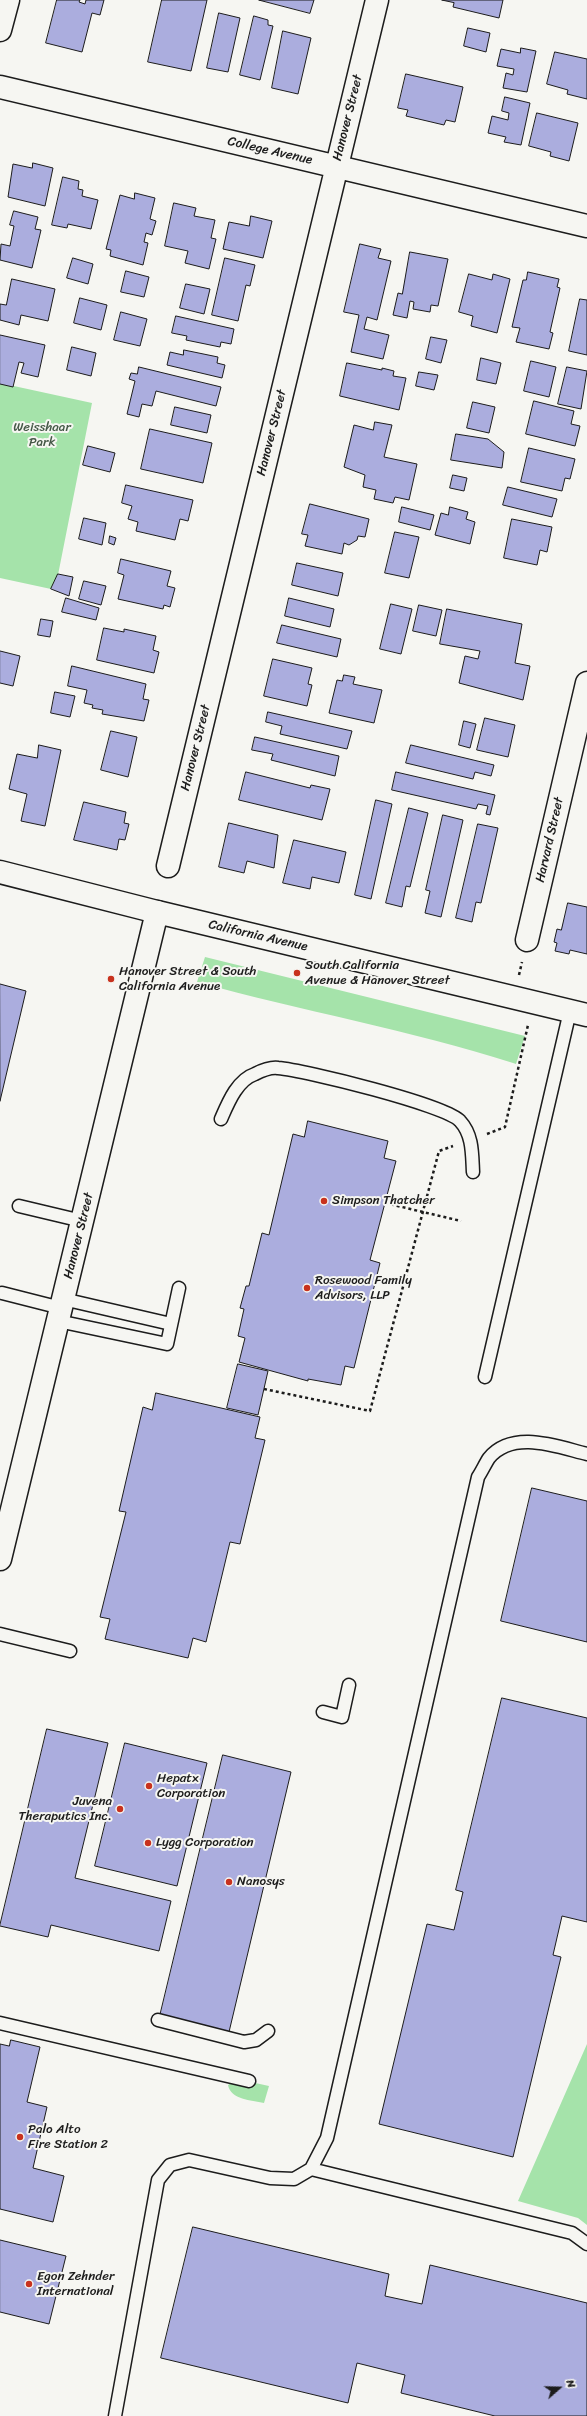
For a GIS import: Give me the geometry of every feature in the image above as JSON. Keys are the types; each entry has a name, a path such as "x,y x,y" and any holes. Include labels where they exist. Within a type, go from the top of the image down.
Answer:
{"street":[{"path":"0,30 8,0"},
{"name":"Hanover Street","path":"168,866 377,0"},
{"name":"College Avenue","path":"0,87 587,226"},
{"name":"Harvard Street","path":"527,940 587,683"},
{"name":"California Avenue","path":"0,872 157,912 579,1013"},
{"name":"Hanover Street","path":"0,1559 157,912"}],"lane":[{"path":"485,1376 579,1013"},
{"path":"221,1119 233,1093 253,1074 276,1067 351,1084 440,1109 460,1120 471,1140 473,1172"},
{"path":"19,1206 82,1221"},
{"path":"2,1293 61,1309 166,1344 179,1288"},
{"path":"61,1309 171,1324"},
{"path":"115,2416 158,2180 170,2164 190,2160 270,2178 294,2179 311,2169 327,2138 478,1477 490,1457 506,1447 520,1443 537,1442 587,1454"},
{"path":"0,1634 70,1651"},
{"path":"323,1712 342,1717 349,1686"},
{"path":"158,2020 244,2042 256,2040 268,2031"},
{"path":"0,2023 249,2081"},
{"path":"311,2169 572,2233 587,2244"}],"path":[{"path":"264,1389 370,1411 439,1151 505,1127 524,1000 527,940"},
{"path":"384,1203 461,1221"}],"green space":[{"name":"Weisshaar Park","path":"0,383 92,403 56,585 53,585 51,589 0,578"},
{"path":"205,957 525,1036 516,1064 435,1040 197,982"},
{"path":"587,2044 587,2225 578,2218 518,2201"},
{"path":"237,2079 269,2086 264,2103 248,2100 233,2094 228,2085"}],"building":[{"path":"57,0 80,0 79,2 85,4 86,0 104,0 100,15 92,13 82,52 46,43"},
{"path":"162,0 207,0 191,71 148,62"},
{"path":"259,0 314,0 310,13"},
{"path":"442,0 503,0 499,18 453,7 454,3"},
{"path":"219,13 240,18 228,72 207,68"},
{"path":"254,16 268,20 268,25 273,26 260,80 240,75"},
{"path":"468,28 490,33 486,52 464,46"},
{"path":"283,31 311,38 298,94 272,88"},
{"path":"521,48 536,51 527,92 503,88 506,73 513,75 514,69 497,66 501,49 520,53"},
{"path":"555,52 587,59 587,99 567,94 568,90 547,84"},
{"path":"406,74 463,87 455,122 446,120 444,125 406,116 408,110 398,108"},
{"path":"505,97 530,103 521,145 504,142 506,137 488,133 492,116 508,120 509,113 502,111"},
{"path":"537,113 578,123 569,161 550,156 551,152 529,146"},
{"path":"33,163 53,168 45,206 8,197 13,164 32,168"},
{"path":"63,177 79,181 78,189 83,190 82,196 98,200 91,229 68,224 67,228 52,225"},
{"path":"135,193 155,198 150,219 156,221 152,235 146,233 144,242 148,243 143,265 110,256 111,250 106,249 120,195 134,199"},
{"path":"174,203 196,208 194,216 215,220 211,238 216,239 209,269 185,263 188,251 165,246"},
{"path":"14,211 38,217 35,229 41,230 32,268 0,260 1,244 10,246 14,226 10,225"},
{"path":"251,216 272,221 263,258 223,249 229,222 249,226"},
{"path":"360,244 381,249 378,258 391,261 377,320 367,317 364,329 389,335 383,359 351,352 359,315 344,312"},
{"path":"410,252 448,259 438,306 431,305 430,312 413,309 414,302 410,301 407,318 393,315 398,293 402,294"},
{"path":"73,258 93,264 88,284 67,278"},
{"path":"225,258 255,265 250,286 246,285 238,321 212,315"},
{"path":"126,271 149,277 144,297 121,292"},
{"path":"528,272 559,279 557,287 560,288 550,332 553,333 549,349 516,342 520,328 512,327 523,280 526,280"},
{"path":"469,274 492,280 493,274 510,279 497,333 471,326 473,316 459,312"},
{"path":"12,279 55,289 48,321 21,315 19,325 0,320 0,304 6,305"},
{"path":"186,284 210,289 204,314 180,308"},
{"path":"80,298 107,305 101,330 74,323"},
{"path":"580,299 587,300 587,355 569,351"},
{"path":"121,312 147,319 140,346 114,340"},
{"path":"176,316 234,329 231,344 221,342 220,347 186,340 187,336 172,333"},
{"path":"0,335 45,345 38,377 21,373 24,363 19,362 13,387 0,384"},
{"path":"431,337 447,340 441,363 426,359"},
{"path":"72,347 96,353 91,376 67,370"},
{"path":"184,350 218,357 217,363 225,365 222,378 167,365 170,352 183,355"},
{"path":"481,358 501,363 496,384 477,380"},
{"path":"531,361 556,367 549,397 524,391"},
{"path":"347,363 394,371 393,376 406,378 399,410 340,396"},
{"path":"139,367 221,387 216,406 156,391 152,406 142,404 139,417 127,414 135,381 129,379 131,373 137,374"},
{"path":"567,367 587,371 581,409 558,404"},
{"path":"419,372 438,375 434,390 416,386"},
{"path":"534,401 574,411 571,424 580,426 575,446 526,434"},
{"path":"473,402 495,407 489,433 467,428"},
{"path":"175,407 211,415 207,433 171,425"},
{"path":"375,422 392,425 384,457 417,464 409,500 395,497 393,503 374,499 376,490 363,487 365,475 344,467 354,425 373,430"},
{"path":"150,429 212,443 203,483 141,469"},
{"path":"456,434 488,439 504,452 502,468 451,460"},
{"path":"88,446 115,453 110,472 83,465"},
{"path":"529,448 575,459 570,479 565,478 562,491 521,482"},
{"path":"453,475 467,478 464,491 450,488"},
{"path":"126,485 193,500 188,521 180,519 175,540 136,531 138,522 128,519 132,506 122,503"},
{"path":"508,487 557,499 552,517 503,505"},
{"path":"310,504 369,519 365,537 358,536 357,540 349,545 344,543 342,554 305,546 308,535 302,534"},
{"path":"402,507 434,515 430,530 399,522"},
{"path":"450,507 468,512 466,519 475,522 470,544 435,535 441,513 448,515"},
{"path":"84,518 106,523 102,545 79,539"},
{"path":"512,519 552,527 547,552 540,550 537,565 504,558"},
{"path":"395,532 419,537 409,578 385,573"},
{"path":"110,536 116,538 114,545 109,543"},
{"path":"121,559 171,571 167,586 175,588 170,607 164,605 163,609 118,599 124,575 118,573"},
{"path":"297,563 343,573 338,596 292,585"},
{"path":"58,574 73,577 69,596 51,589"},
{"path":"84,581 106,586 101,605 79,599"},
{"path":"66,598 99,608 96,620 62,612"},
{"path":"289,598 334,609 330,627 285,616"},
{"path":"391,604 412,609 401,654 380,649"},
{"path":"419,605 442,610 436,636 413,631"},
{"path":"447,609 522,624 515,663 530,666 523,700 459,683 465,656 478,659 480,651 440,644"},
{"path":"41,619 53,621 50,637 38,635"},
{"path":"282,625 341,639 337,657 277,643"},
{"path":"104,628 124,632 124,629 156,636 153,650 159,652 154,673 97,660"},
{"path":"0,651 20,656 13,686 0,683"},
{"path":"273,659 312,668 308,684 312,685 307,706 264,696"},
{"path":"72,666 146,684 143,699 149,700 144,721 102,714 103,710 92,708 93,705 84,703 87,690 68,686"},
{"path":"344,675 355,677 353,684 382,690 374,723 329,713 337,680 342,681"},
{"path":"55,692 75,696 70,717 51,713"},
{"path":"268,712 352,731 347,749 280,734 282,726 266,722"},
{"path":"485,718 515,725 508,757 477,750"},
{"path":"464,721 476,724 470,748 459,745"},
{"path":"111,731 137,737 128,777 101,770"},
{"path":"255,737 339,756 335,776 271,760 273,754 252,750"},
{"path":"39,745 61,750 45,826 21,821 27,794 9,789 17,754 37,758"},
{"path":"411,745 494,765 491,776 475,772 473,779 406,763"},
{"path":"246,772 310,788 311,785 330,789 322,820 239,800"},
{"path":"396,772 495,795 490,815 486,814 488,806 478,804 476,809 392,790"},
{"path":"376,800 392,804 371,899 355,895"},
{"path":"84,802 126,812 124,823 129,824 125,840 119,839 117,850 74,840"},
{"path":"409,808 428,813 410,887 406,886 402,907 386,903"},
{"path":"443,815 463,820 441,917 425,913 430,891 426,890"},
{"path":"229,823 278,835 274,868 247,861 244,873 219,867"},
{"path":"478,824 498,828 481,903 476,902 472,922 456,918"},
{"path":"294,840 346,852 339,883 312,877 310,889 283,883"},
{"path":"568,903 587,907 587,954 570,950 569,954 555,951 557,943 554,942 557,929 561,930"},
{"path":"0,984 26,991 0,1101"},
{"path":"308,1121 388,1141 384,1158 396,1161 370,1260 380,1263 354,1368 345,1366 341,1385 308,1379 308,1381 239,1362 245,1338 238,1336 244,1309 240,1308 246,1286 249,1286 262,1233 269,1235 293,1134 304,1137"},
{"path":"238,1364 268,1371 258,1415 227,1408"},
{"path":"156,1393 260,1417 255,1438 265,1440 240,1544 230,1542 206,1642 193,1638 188,1658 105,1639 110,1619 100,1617 126,1512 119,1511 143,1407 152,1410"},
{"path":"532,1488 587,1501 587,1642 501,1621"},
{"path":"502,1698 587,1718 587,1922 562,1916 553,1955 561,1957 513,2157 379,2124 427,1924 454,1930 463,1892 456,1890"},
{"path":"47,1729 108,1743 75,1878 171,1901 159,1951 51,1925 48,1937 0,1926"},
{"path":"125,1743 207,1763 177,1886 95,1866"},
{"name":"Nanosys","path":"223,1755 291,1772 229,2032 160,2016"},
{"name":"Palo Alto Fire Station 2","path":"11,2040 40,2047 27,2102 47,2107 33,2168 64,2176 53,2222 0,2209 0,2044 9,2046"},
{"path":"193,2227 389,2274 385,2296 422,2304 430,2265 587,2303 587,2416 495,2416 401,2393 405,2375 357,2363 348,2403 161,2358"},
{"name":"Egon Zehnder International","path":"0,2240 66,2256 49,2324 0,2312"}],"place":[{"name":"South California Avenue & Hanover Street","path":"297,973"},
{"name":"Hanover Street & South California Avenue","path":"111,979"},
{"name":"Simpson Thatcher","path":"324,1201"},
{"name":"Rosewood Family Advisors, LLP","path":"307,1288"},
{"name":"Hepatx Corporation","path":"149,1786"},
{"name":"Juvena Theraputics Inc.","path":"120,1809"},
{"name":"Lygg Corporation","path":"148,1843"},
{"name":"Nanosys","path":"229,1882"},
{"name":"Palo Alto Fire Station 2","path":"20,2137"},
{"name":"Egon Zehnder International","path":"29,2284"}]}
